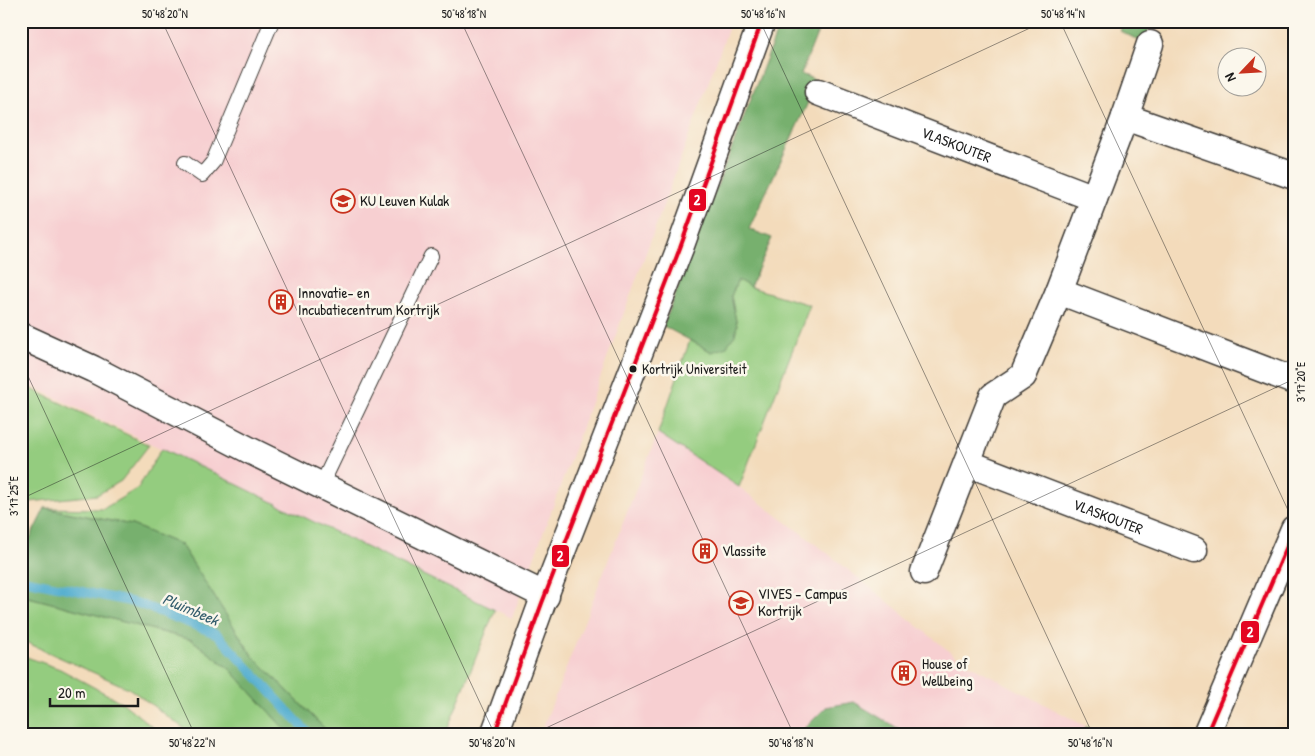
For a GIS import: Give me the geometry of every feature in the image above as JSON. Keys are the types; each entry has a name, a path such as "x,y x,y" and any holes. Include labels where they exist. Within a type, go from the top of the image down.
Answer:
{"street":[{"path":"494,735 680,248 762,21"},
{"path":"924,572 993,396 1023,376 1060,291 1125,117 1150,44"},
{"name":"VLASKOUTER","path":"818,92 1094,198"},
{"path":"1125,117 1294,176"},
{"path":"1060,291 1294,381"},
{"path":"21,336 93,369 250,451 546,596"},
{"name":"VLASKOUTER","path":"967,463 1194,550"},
{"path":"1206,735 1294,529"}],"lane":[{"path":"185,163 202,175 213,162 272,21"},
{"path":"321,486 431,256"}],"shaded area":[{"name":"KU Leuven Kulak","path":"21,21 731,21 512,618 21,381"},
{"name":"VIVES - Campus Kortrijk","path":"658,433 739,487 821,548 959,659 1102,735 540,735"}],"green space":[{"path":"781,21 822,21 801,74 818,81 749,229 772,238 750,287 738,280 731,296 737,326 735,335 726,347 712,352 663,326"},
{"path":"1124,21 1152,21 1144,43 1120,31"},
{"path":"738,280 750,287 810,305 739,487 658,433 690,340 712,352 737,326 731,296"},
{"path":"21,384 149,445 121,481 97,495 30,502 21,520"},
{"path":"162,448 495,610 445,735 331,735 252,655 181,545 132,525 45,508 103,509 138,488"},
{"path":"45,508 132,525 181,545 252,655 331,735 290,735 230,669 192,640 21,595 21,556"},
{"path":"21,595 192,640 230,669 290,735 193,735 130,689 21,640"},
{"path":"21,655 60,669 123,703 162,735 21,735"},
{"path":"854,702 909,735 798,735 826,707"},
{"path":"1086,726 1103,735 1081,735"}],"waterway":[{"name":"Pluimbeek","path":"21,579 137,603 217,634 310,735"}],"transit line":[{"name":"2","path":"494,735 542,603 680,248 762,21"},
{"name":"2","path":"1206,735 1294,530"}],"place":[{"name":"KU Leuven Kulak","path":"343,201"},
{"name":"Innovatie- en Incubatiecentrum Kortrijk","path":"281,302"},
{"name":"Kortrijk Universiteit","path":"633,369"},
{"name":"Vlassite","path":"705,551"},
{"name":"VIVES - Campus Kortrijk","path":"741,603"},
{"name":"House of Wellbeing","path":"904,673"}]}
